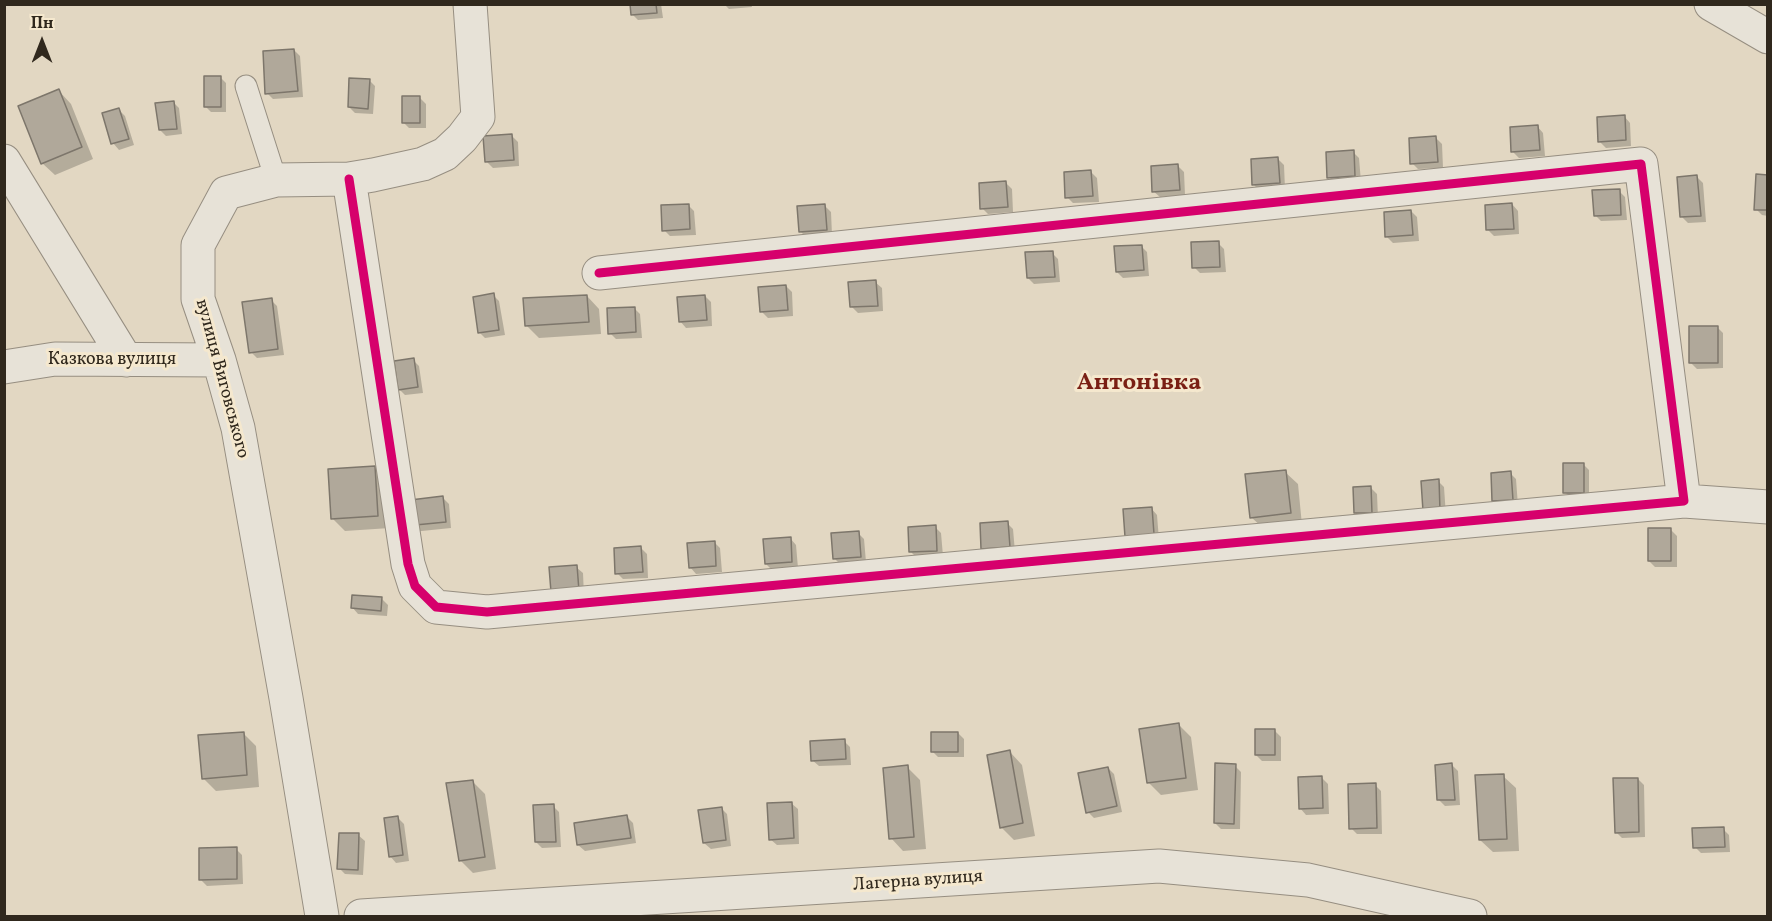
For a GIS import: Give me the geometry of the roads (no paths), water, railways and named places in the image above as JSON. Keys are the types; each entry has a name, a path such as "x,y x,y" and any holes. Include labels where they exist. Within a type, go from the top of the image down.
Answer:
{"street":[{"name":"вулиця Виговського","path":"322,916 238,428 219,360 198,299 198,245 226,193 276,180 373,176 423,164 445,154 462,138 478,117 470,4"},
{"path":"1711,4 1767,37"},
{"path":"4,161 126,360"},
{"path":"599,273 1641,164 1684,501"},
{"path":"350,178 408,564 415,586 436,608 487,612 1684,501 1767,507"},
{"name":"Казкова вулиця","path":"4,367 55,359 219,360"},
{"name":"Лагерна вулиця","path":"361,916 1159,866 1308,880 1470,916"}],"lane":[{"path":"246,86 276,180"}],"district":[{"name":"Антонівка","path":"1139,385"}]}
